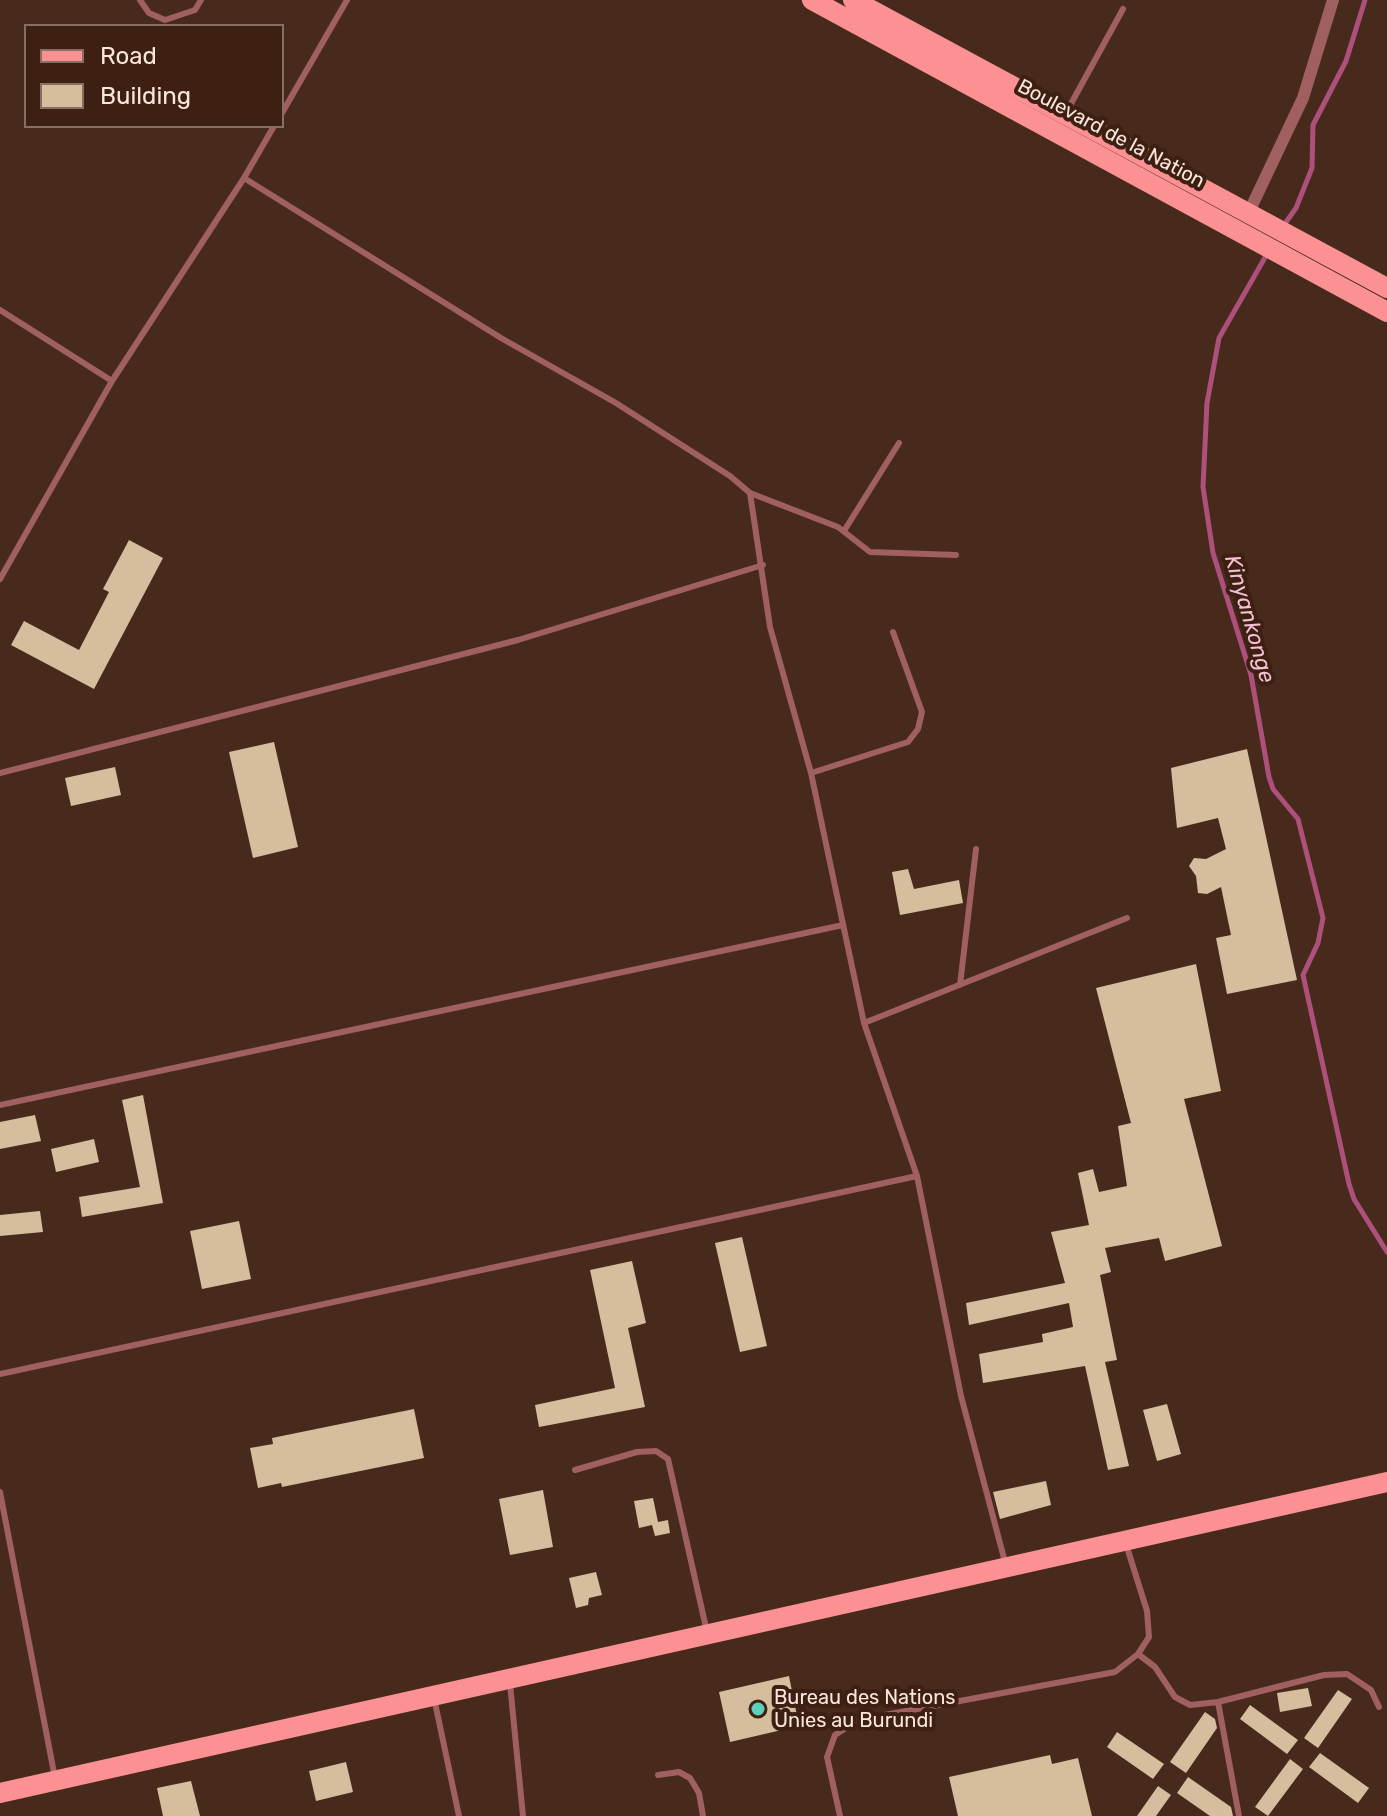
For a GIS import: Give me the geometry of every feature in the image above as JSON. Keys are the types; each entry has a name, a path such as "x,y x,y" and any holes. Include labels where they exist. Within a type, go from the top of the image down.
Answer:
{"main road":[{"name":"Boulevard de la Nation","path":"812,0 1257,226"},
{"name":"Boulevard de la Nation","path":"853,0 1065,114 1257,226 1387,312"},
{"name":"Boulevard de la Nation","path":"1290,247 1387,288"},
{"path":"0,1793 707,1632 1387,1482"}],"street":[{"path":"1257,226 1303,98 1333,0"}],"lane":[{"path":"140,0 149,13 165,20 195,10 201,0"},
{"path":"284,110 347,0"},
{"path":"1065,114 1123,9"},
{"path":"0,579 112,381 244,178 273,128"},
{"path":"244,178 501,338 616,403 706,460 750,493 844,531 870,552 956,555"},
{"path":"0,310 112,381"},
{"path":"844,531 899,443"},
{"path":"750,493 770,627 811,773 864,1023 917,1176 961,1396 1006,1565"},
{"path":"0,773 518,640 763,565"},
{"path":"811,773 908,742 918,729 922,712 893,632"},
{"path":"960,985 976,849"},
{"path":"864,1023 1127,918"},
{"path":"0,1105 843,925"},
{"path":"0,1374 917,1176"},
{"path":"575,1470 637,1452 656,1451 668,1459 707,1632"},
{"path":"0,1492 56,1781"},
{"path":"840,1816 827,1757 835,1735 858,1720 1115,1672 1138,1654 1149,1637 1147,1611 1125,1541"},
{"path":"1138,1654 1155,1667 1175,1697 1190,1705 1218,1702 1324,1675 1347,1674 1371,1690 1379,1707"},
{"path":"510,1677 523,1816"},
{"path":"433,1695 459,1816"},
{"path":"1218,1702 1239,1816"},
{"path":"658,1775 679,1772 690,1778 699,1793 703,1816"}],"building":[{"path":"129,540 163,558 94,689 11,645 24,621 79,650 109,592 103,589"},
{"path":"274,742 298,847 253,858 229,752"},
{"path":"1247,749 1297,980 1227,994 1216,938 1231,935 1221,887 1207,894 1198,893 1196,876 1189,866 1194,858 1206,859 1226,849 1218,818 1177,828 1171,768"},
{"path":"115,767 121,795 71,806 65,778"},
{"path":"908,869 914,889 959,880 963,903 900,915 892,872"},
{"path":"1196,964 1221,1091 1184,1099 1222,1246 1165,1261 1159,1238 1105,1248 1111,1272 1100,1275 1117,1360 1105,1362 1129,1466 1108,1470 1085,1366 983,1383 979,1354 1043,1342 1042,1334 1073,1327 1069,1303 969,1325 966,1303 1065,1283 1051,1232 1089,1225 1078,1173 1093,1169 1099,1192 1127,1186 1118,1126 1131,1123 1096,988"},
{"path":"143,1095 163,1203 82,1217 79,1197 140,1187 122,1100"},
{"path":"35,1115 41,1141 0,1149 0,1122"},
{"path":"94,1139 99,1162 56,1172 51,1149"},
{"path":"40,1211 43,1232 0,1236 0,1215"},
{"path":"239,1221 251,1279 202,1289 190,1231"},
{"path":"742,1237 767,1346 740,1352 715,1243"},
{"path":"632,1261 646,1323 628,1328 645,1407 539,1427 535,1405 615,1388 590,1270"},
{"path":"1167,1404 1181,1454 1157,1461 1143,1410"},
{"path":"414,1409 424,1458 282,1487 281,1483 258,1488 250,1448 273,1444 272,1438"},
{"path":"1046,1481 1051,1505 1000,1519 993,1492"},
{"path":"543,1490 553,1547 510,1555 499,1499"},
{"path":"653,1498 658,1522 668,1520 670,1533 655,1536 652,1525 639,1528 634,1501"},
{"path":"596,1572 602,1595 589,1598 588,1605 576,1608 569,1578"},
{"path":"789,1676 799,1726 730,1742 719,1692"},
{"path":"1308,1688 1312,1706 1280,1712 1277,1693"},
{"path":"1338,1690 1352,1699 1318,1748 1304,1738"},
{"path":"1250,1705 1298,1740 1287,1754 1240,1719"},
{"path":"1205,1712 1215,1719 1217,1728 1186,1773 1170,1762"},
{"path":"1117,1732 1164,1764 1153,1779 1107,1747"},
{"path":"1320,1753 1369,1788 1358,1803 1309,1767"},
{"path":"1050,1755 1052,1764 1078,1758 1092,1816 958,1816 949,1777"},
{"path":"1290,1759 1303,1769 1268,1816 1255,1807"},
{"path":"346,1762 353,1792 316,1801 309,1771"},
{"path":"1188,1777 1231,1807 1233,1816 1210,1816 1177,1793"},
{"path":"191,1781 200,1816 163,1816 157,1788"},
{"path":"1158,1786 1171,1795 1156,1816 1137,1816"}],"waterway":[{"name":"Kinyankonge","path":"1284,225 1296,208 1312,168 1313,125 1346,61 1365,0"},
{"name":"Kinyankonge","path":"1267,254 1219,338 1207,403 1203,487 1213,553 1251,675 1269,777 1273,789 1298,819 1323,918 1318,943 1303,975 1349,1184 1354,1199 1387,1252"}],"place":[{"name":"Bureau des Nations Unies au Burundi","path":"758,1709"}]}
